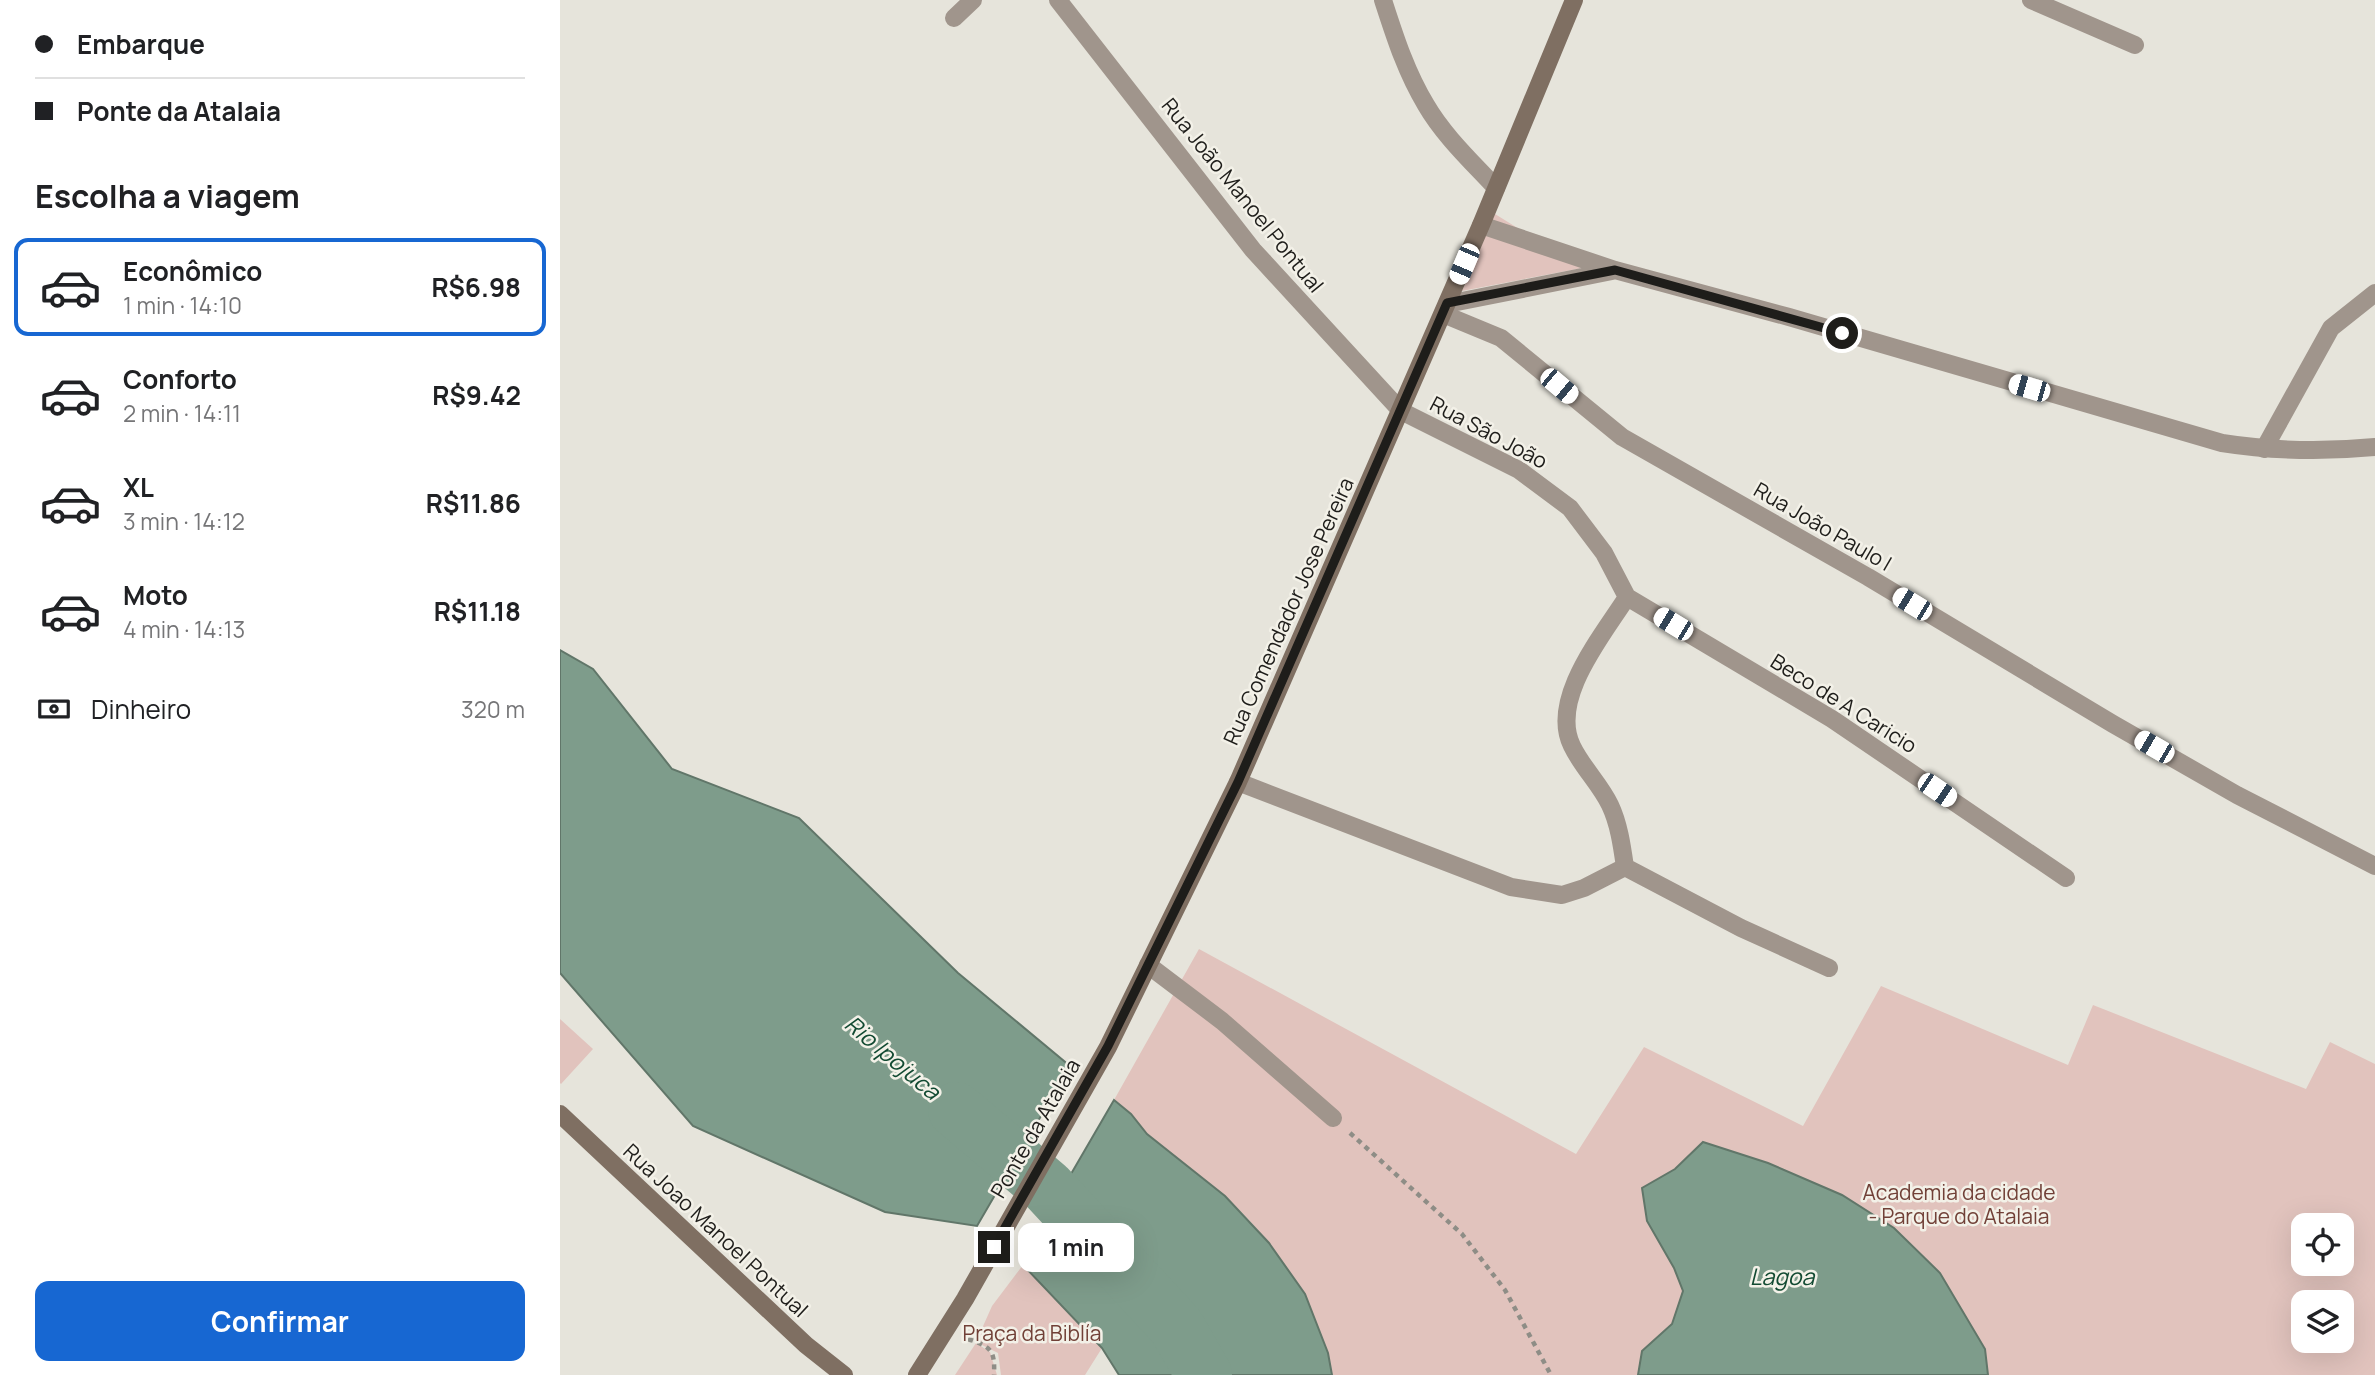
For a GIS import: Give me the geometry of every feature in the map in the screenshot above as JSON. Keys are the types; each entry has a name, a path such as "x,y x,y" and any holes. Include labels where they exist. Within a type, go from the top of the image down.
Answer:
{"street":[{"path":"954,18 973,0"},
{"name":"Rua João Manoel Pontual","path":"1058,0 1253,250 1401,411"},
{"path":"1383,0 1402,61 1426,107 1496,188"},
{"name":"Rua Comendador Jose Pereira","path":"1108,1046 1238,782 1445,309 1574,0"},
{"path":"2031,0 2135,45"},
{"path":"1481,225 1615,270 1789,317 2222,443 2264,449 2335,451 2375,447"},
{"path":"1445,309 1615,270"},
{"path":"2264,449 2331,328 2375,293"},
{"name":"Rua João Paulo I","path":"1445,309 1501,338 1622,437 1868,577 2192,769 2375,866"},
{"name":"Rua São João","path":"1401,411 1518,470 1570,508 1604,553 1627,597"},
{"path":"1625,867 1619,828 1610,804 1571,745 1566,724 1567,703 1575,682 1627,597"},
{"name":"Beco de A Caricio","path":"1627,597 1832,719 2066,878"},
{"path":"1238,782 1511,887 1562,895 1584,888 1625,867"},
{"path":"1625,867 1741,928 1829,968"},
{"path":"1148,965 1222,1021 1333,1118"},
{"name":"Ponte da Atalaia","path":"916,1375 949,1325 1108,1046"},
{"name":"Rua Joao Manoel Pontual","path":"560,1114 806,1345 844,1375"}],"path":[{"path":"1333,1118 1462,1234 1505,1290 1551,1375"},
{"path":"949,1325 966,1339 987,1347 995,1358 994,1375"}],"green space":[{"path":"1495,214 1582,268 1462,291"},
{"name":"Academia da cidade - Parque do Atalaia","path":"1199,949 1576,1154 1644,1047 1803,1126 1881,986 2068,1065 2093,1005 2306,1089 2330,1042 2375,1064 2375,1375 1332,1375 1326,1350 1306,1300 1277,1254 1242,1213 1157,1142 1114,1100"},
{"path":"560,1019 593,1049 561,1084 560,1083"},
{"name":"Praça da Biblía","path":"1023,1265 1102,1348 1085,1375 1001,1375 998,1353 976,1342 992,1306"},
{"name":"Praça da Biblía","path":"976,1343 990,1352 997,1375 955,1375"}],"water":[{"path":"560,650 593,669 672,769 799,818 958,973 1070,1066 977,1226 885,1212 693,1126 560,973"},
{"path":"1114,1100 1131,1114 1147,1134 1225,1196 1269,1243 1305,1294 1328,1353 1332,1375 1119,1375 1102,1348 1023,1265"},
{"name":"Lagoa","path":"1703,1142 1768,1163 1842,1195 1894,1228 1940,1273 1985,1349 1988,1375 1638,1375 1642,1351 1672,1324 1683,1291 1674,1268 1647,1221 1642,1188 1675,1169"}],"waterway":[{"name":"Rio Ipojuca","path":"956,1110 1047,1187 1176,1326 1204,1375"}],"route":[{"path":"994,1247 1108,1046 1238,782 1447,303 1615,270 1842,333"}]}
